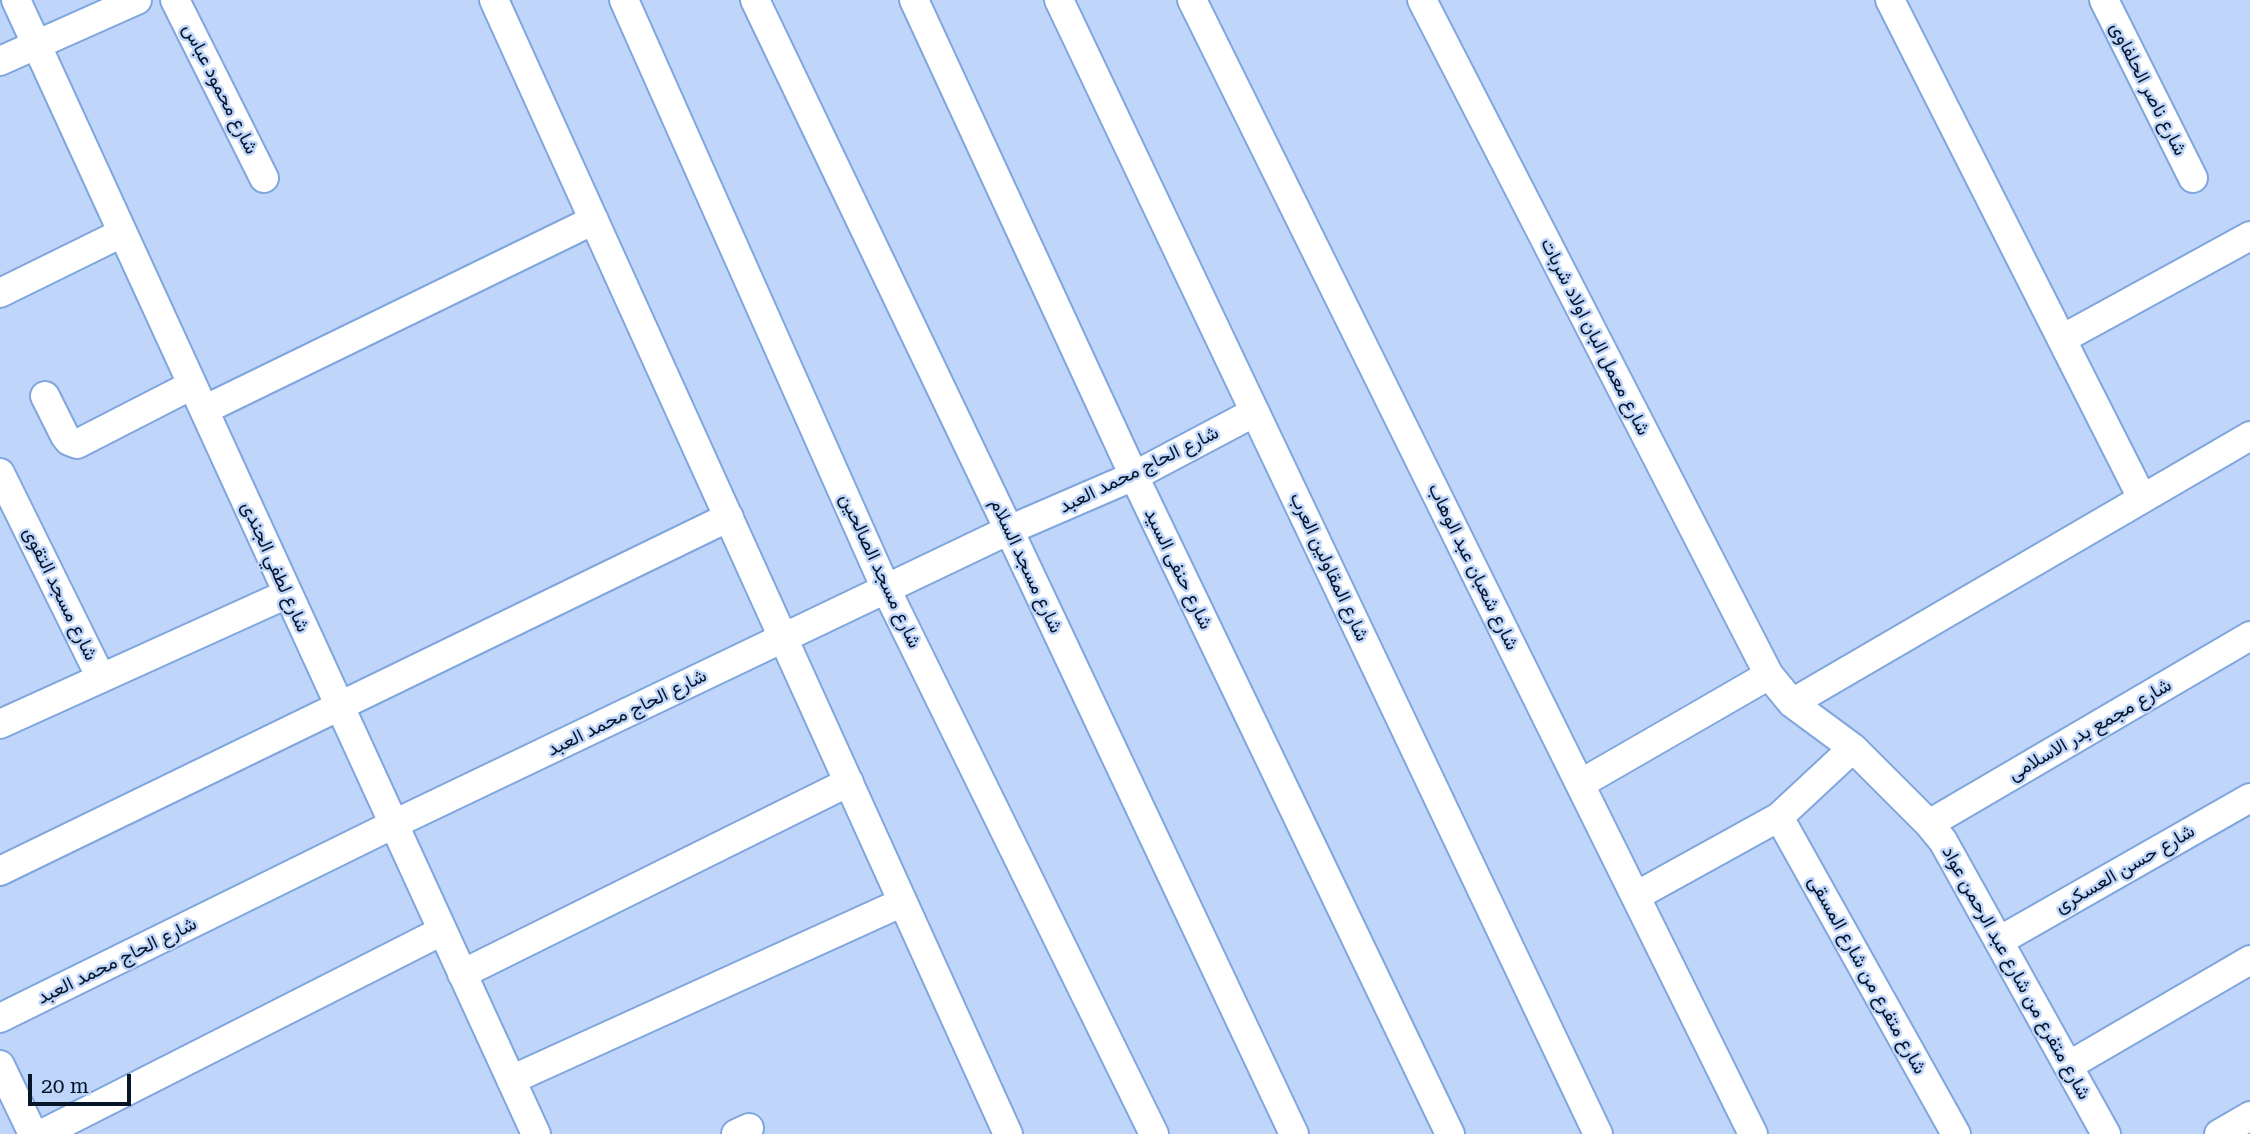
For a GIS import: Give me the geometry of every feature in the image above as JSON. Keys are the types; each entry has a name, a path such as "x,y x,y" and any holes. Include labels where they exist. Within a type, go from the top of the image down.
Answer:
{"street":[{"name":"شارع لطفي الجندى","path":"16,0 536,1134"},
{"path":"0,61 138,0"},
{"name":"شارع محمود عباس","path":"175,0 264,178"},
{"path":"494,0 1008,1134"},
{"name":"شارع مسجد الصالحين","path":"624,0 886,589 1154,1134"},
{"name":"شارع مسجد السلام","path":"755,0 1010,530 1294,1134"},
{"name":"شارع حنفى السيد","path":"914,0 1134,477 1450,1134"},
{"name":"شارع المقاولين العرب","path":"1059,0 1598,1134"},
{"name":"شارع شعبان عبد الوهاب","path":"1192,0 1753,1134"},
{"name":"شارع معمل البان اولاد شربات","path":"1422,0 1769,675"},
{"path":"1890,0 2142,498"},
{"name":"شارع ناصر الحلفاوى","path":"2104,0 2193,178"},
{"path":"45,396 65,436 77,444 198,397 594,220"},
{"path":"0,293 122,233"},
{"path":"2062,339 2250,236"},
{"name":"شارع الحاج محمد العبد","path":"0,1018 394,824 783,638 1010,530 1134,477 1255,412"},
{"path":"1792,703 2250,436"},
{"name":"شارع مسجد التقوى","path":"0,473 101,678"},
{"path":"0,871 729,517"},
{"path":"0,724 287,594"},
{"name":"شارع مجمع بدر الاسلامى","path":"1929,824 2250,636"},
{"path":"1580,784 1769,675"},
{"name":"شارع متفرع من شارع عبد الرحمن عواد","path":"1769,675 1792,703 1853,748 1929,824 1956,862 2106,1134"},
{"path":"1636,896 1779,817 1853,748"},
{"path":"462,974 849,782"},
{"name":"شارع حسن العسكرى","path":"1999,941 2250,798"},
{"name":"شارع متفرع من شارع المسقى","path":"1779,817 1956,1134"},
{"path":"511,1080 903,902"},
{"path":"42,1134 442,931"},
{"path":"2068,1066 2250,960"},
{"path":"0,1065 33,1134"},
{"path":"2219,1134 2250,1116"}]}
